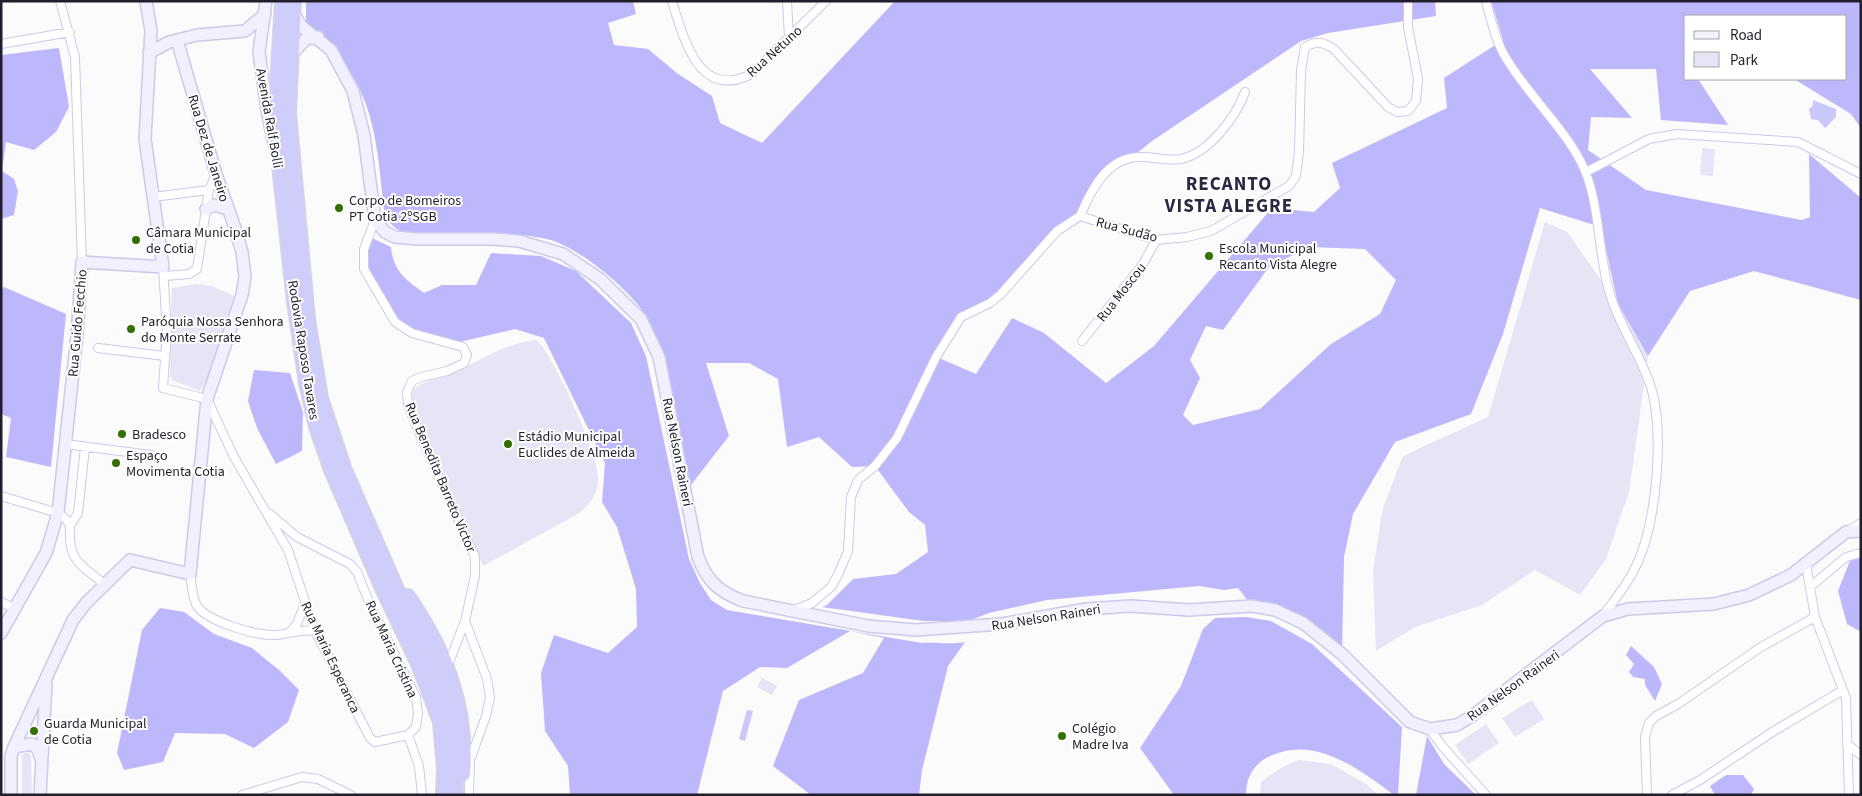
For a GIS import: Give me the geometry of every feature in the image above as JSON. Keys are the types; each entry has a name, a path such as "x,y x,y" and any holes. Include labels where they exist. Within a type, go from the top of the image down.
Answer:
{"highway":[{"name":"Rodovia Raposo Tavares","path":"282,1 276,102 280,175 300,346 316,426 331,470 381,586 418,664 440,722 444,769 443,795"},
{"name":"Rodovia Raposo Tavares","path":"294,7 289,114 308,319 321,398 345,470 428,659 448,712 454,748 456,795"},
{"path":"385,563 432,635 447,668 462,716 465,744 461,795"}],"main road":[{"path":"82,262 164,271 145,139 150,31 146,1"},
{"name":"Avenida Ralf Bolli","path":"266,1 260,44 261,76 280,175"},
{"path":"294,7 301,26 318,37 331,50 353,91 364,135 375,220"},
{"path":"149,53 173,41 219,32 245,31 265,14"},
{"path":"150,31 173,41"},
{"path":"245,31 260,44"},
{"path":"292,54 306,39 318,37"},
{"name":"Rua Dez de Janeiro","path":"173,41 242,252 245,277 242,296 207,399 190,574"},
{"path":"206,209 214,205 228,209"},
{"name":"Rua Nelson Raineri","path":"375,220 385,232 395,237 519,241 563,254 580,264 617,294 641,319 659,357 698,557 705,574 716,588 729,596 790,611 868,626 916,630 1002,624 1086,609 1131,606 1189,610 1252,606 1275,610 1303,623 1342,654 1410,722 1430,729 1457,725 1472,716 1603,616 1628,609 1693,606 1731,600 1791,575 1846,532"},
{"name":"Rua Guido Fecchio","path":"1,633 46,553 58,513 77,335 82,262"},
{"path":"1846,532 1861,531"},
{"path":"1,770 13,751 73,620 104,584 130,560 190,574"},
{"path":"40,795 46,682"},
{"path":"13,751 32,744 38,749 42,760"},
{"path":"10,795 13,751"}],"street":[{"name":"Rua Guido Fecchio","path":"60,1 70,32 75,57 78,93 82,262"},
{"name":"Rua Netuno","path":"672,1 693,58 706,74 723,82 740,80 753,73 826,1"},
{"path":"786,1 789,38"},
{"name":"Rua Sudão","path":"790,611 812,603 831,587 838,575 848,551 851,497 858,480 875,466 897,438 936,357 961,317 990,303 1001,294 1057,231 1080,216 1156,240 1211,231 1256,207 1288,186 1296,176 1299,152 1301,71 1305,46 1323,42 1334,49 1388,107 1398,112 1408,111 1416,101 1418,79 1409,34 1408,1"},
{"path":"1486,1 1507,60 1571,145 1586,172 1614,307 1650,384 1657,421 1657,465 1651,508 1642,552 1632,575 1603,616"},
{"path":"1,44 70,32"},
{"path":"1080,216 1093,187 1114,165 1131,158 1181,159 1196,152 1232,120 1245,92"},
{"path":"1586,172 1649,139 1677,134 1798,142 1861,174"},
{"path":"216,174 209,190 197,269 189,274 164,271 167,331 163,388 207,399 234,457 267,511"},
{"path":"153,197 209,190"},
{"name":"Rua Benedita Barreto Victor","path":"375,220 364,249 364,269 395,322 412,333 463,347 467,355 464,363 456,367 412,381 406,392 408,405 419,432 475,557 476,576 465,621"},
{"name":"Rua Moscou","path":"1082,341 1143,264 1156,240"},
{"path":"98,348 165,356"},
{"path":"65,444 151,455"},
{"path":"85,447 78,513 70,526 69,544 71,553 104,584"},
{"path":"1,496 58,513 66,519 70,526"},
{"name":"Rua Maria Cristina","path":"267,511 296,536 350,564 357,572 371,607 416,697 418,714 416,727 408,735"},
{"name":"Rua Maria Esperanca","path":"267,511 288,550 315,631 370,738 375,742 408,735"},
{"path":"1846,532 1861,523"},
{"path":"1810,587 1846,557 1861,553"},
{"path":"1806,564 1815,616 1843,690 1847,707 1848,795"},
{"path":"190,574 195,603 206,616 248,631 273,635 315,631"},
{"path":"1,602 14,608"},
{"path":"289,632 297,624 305,603"},
{"path":"1647,795 1645,737 1649,723 1656,716 1678,704 1761,647 1815,616"},
{"path":"447,668 465,621"},
{"path":"465,621 487,679 490,697 486,716 470,760 469,795"},
{"path":"1672,795 1700,780 1774,731 1843,690"},
{"path":"1430,729 1442,746 1486,795"},
{"path":"408,735 419,766 422,795"},
{"path":"1848,744 1861,755"},
{"path":"242,795 302,777 318,779 351,795"}],"green space":[{"path":"1702,148 1715,149 1713,176 1700,175"},
{"path":"1545,222 1567,232 1618,304 1648,356 1629,492 1606,559 1580,595 1535,570 1482,605 1415,627 1376,651 1373,572 1382,511 1403,456 1488,417"},
{"path":"196,284 212,286 234,296 208,378 200,391 172,380 170,375 172,288"},
{"name":"Estádio Municipal Euclides de Almeida","path":"537,340 545,350 564,384 583,428 596,465 597,489 589,504 576,515 483,566 410,403 411,398 415,389 422,384 451,374 492,353 514,345"},
{"path":"762,678 777,686 772,695 757,687"},
{"path":"1532,700 1544,719 1515,737 1502,718"},
{"path":"1486,724 1499,743 1468,764 1455,745"},
{"path":"28,752 31,756 32,795 22,795 22,755"},
{"path":"1298,760 1331,764 1366,784 1378,795 1260,795 1261,782 1279,769"}],"shaded area":[{"path":"306,1 633,1 636,14 608,23 614,45 648,49 678,74 712,96 720,123 762,143 895,1 1435,1 1436,16 1328,33 1301,41 1152,141 1131,158 1114,165 1093,187 1080,216 1057,231 1001,294 961,317 939,358 976,374 1012,318 1044,333 1106,383 1154,346 1272,208 1314,212 1340,188 1332,163 1447,108 1444,78 1503,40 1491,1 1861,1 1861,128 1851,114 1796,80 1847,80 1847,15 1684,15 1684,80 1699,80 1728,125 1661,120 1656,69 1590,69 1632,118 1591,117 1588,150 1646,190 1802,220 1810,217 1809,154 1861,198 1861,300 1754,271 1690,291 1648,356 1618,304 1601,227 1540,208 1503,334 1471,414 1395,442 1353,514 1344,557 1342,654 1303,623 1252,606 1238,588 1224,590 1199,586 1047,600 989,613 968,621 924,621 822,607 827,605 853,579 896,574 928,552 925,525 909,512 875,466 852,467 819,437 787,447 778,379 749,363 706,363 729,436 691,485 658,342 647,317 639,306 629,294 602,270 560,243 524,235 502,233 424,238 409,235 396,228 385,217 376,144 361,91 342,61 306,23","holes":["1309,247 1365,249 1396,280 1380,314 1331,344 1260,409 1193,425 1183,415 1200,378 1190,360 1206,326 1223,330 1269,267"]},
{"path":"59,48 69,107 56,132 34,150 6,142 2,171 14,179 18,191 14,215 1,219 1,55"},
{"path":"372,238 391,247 394,262 398,269 406,279 424,293 442,285 476,285 491,253 541,256 576,271 631,323 646,356 689,559 700,583 711,600 727,610 922,643 965,642 948,666 922,770 919,795 811,795 773,766 799,700 863,673 884,638 850,631 787,668 760,667 723,691 697,795 570,795 568,766 545,731 541,673 554,635 608,653 637,627 636,589 617,527 602,502 605,463 544,338 515,329 455,343 413,332 396,321 365,268 365,248"},
{"path":"4,287 66,314 51,467 6,457 11,418 1,414 1,289"},
{"path":"254,370 290,373 303,412 302,451 276,464 257,428 248,401"},
{"path":"1853,553 1861,555 1861,632 1847,624 1838,591"},
{"path":"160,608 184,612 214,634 252,648 279,670 299,690 288,722 254,748 225,734 175,733 163,762 124,770 117,753 142,630"},
{"path":"1246,617 1271,621 1312,644 1402,727 1398,795 1394,795 1365,774 1334,757 1302,749 1285,751 1268,757 1258,764 1251,773 1247,783 1246,795 1174,795 1140,748 1181,686 1203,629 1215,618"},
{"path":"1631,646 1654,667 1662,684 1655,701 1645,685 1645,679 1633,677 1629,672 1634,664 1626,655"},
{"path":"1427,736 1444,764 1476,795 1416,795"},
{"path":"1726,775 1743,775 1754,789 1751,795 1715,795 1710,786"}],"water":[{"path":"1813,100 1836,109 1836,117 1825,128 1818,120 1811,119 1809,109 1813,105"},
{"path":"747,710 753,711 745,741 739,739"}],"place":[{"name":"Corpo de Bomeiros PT Cotia 2ºSGB","path":"339,208"},
{"name":"Câmara Municipal de Cotia","path":"136,240"},
{"name":"Escola Municipal Recanto Vista Alegre","path":"1209,256"},
{"name":"Paróquia Nossa Senhora do Monte Serrate","path":"131,329"},
{"name":"Bradesco","path":"122,434"},
{"name":"Estádio Municipal Euclides de Almeida","path":"508,444"},
{"name":"Espaço Movimenta Cotia","path":"116,463"},
{"name":"Guarda Municipal de Cotia","path":"34,731"},
{"name":"Colégio Madre Iva","path":"1062,736"}],"district":[{"name":"RECANTO VISTA ALEGRE","path":"1229,194"}]}
